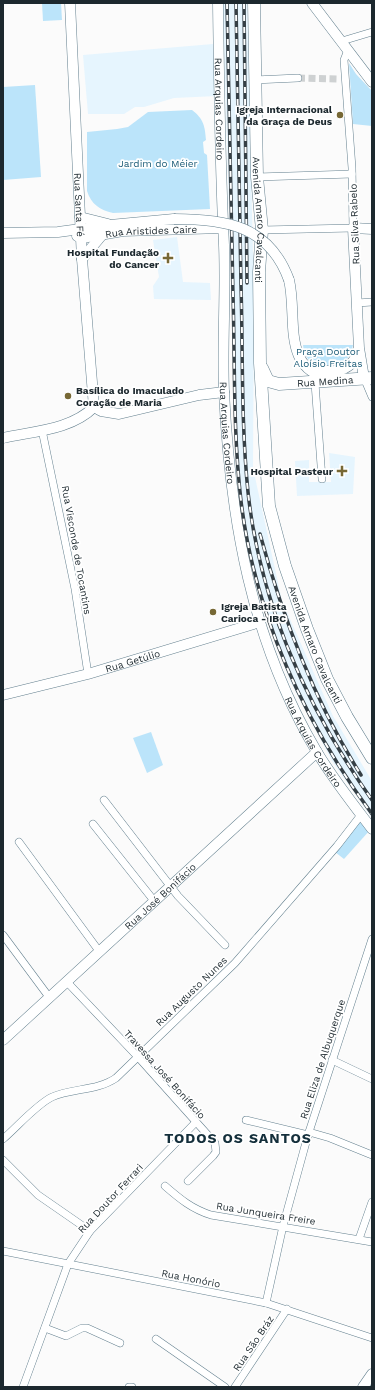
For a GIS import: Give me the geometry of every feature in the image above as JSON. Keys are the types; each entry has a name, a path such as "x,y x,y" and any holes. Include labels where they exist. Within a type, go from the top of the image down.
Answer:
{"main road":[{"name":"Avenida Amaro Cavalcanti","path":"254,3 254,80 257,177 262,230 259,272 260,363 266,436 265,454 269,506 285,566 315,651 347,717 372,758"},
{"path":"260,363 266,377 271,382 279,384"},
{"name":"Rua Medina","path":"279,384 315,383 368,378"},
{"path":"263,410 269,393 279,384"},
{"name":"Avenida Amaro Cavalcanti","path":"266,436 271,448 274,484 274,524"},
{"path":"265,454 274,484"}],"street":[{"name":"Rua Santa Fé","path":"70,3 80,217 85,231 82,259 94,407"},
{"name":"Rua Arquias Cordeiro","path":"218,3 222,228 224,245 224,392 232,500 243,562 260,622 283,685 317,752 372,829"},
{"path":"312,3 372,82"},
{"path":"342,41 372,32"},
{"name":"Rua Silva Rabelo","path":"348,50 344,60 342,79 352,174 359,348 372,396"},
{"path":"254,80 298,78"},
{"path":"257,177 352,174"},
{"path":"80,217 110,225"},
{"path":"85,231 110,225 174,219 219,221 245,229 258,236 270,247 285,269 289,280 293,304 294,344 297,355 304,364 321,376 341,380"},
{"name":"Rua Aristides Caire","path":"3,233 85,231 102,235 123,231 222,228"},
{"path":"262,230 372,229"},
{"path":"82,259 102,235"},
{"path":"357,303 372,302"},
{"path":"304,364 325,371 338,372 348,367 352,363 359,348"},
{"path":"315,383 322,479"},
{"path":"3,438 72,422 87,414 94,407 101,411 119,414 199,395 224,392"},
{"name":"Rua Visconde de Tocantins","path":"42,430 74,582 88,674"},
{"name":"Rua Getúlio","path":"3,695 88,674 260,622"},
{"name":"Rua José Bonifácio","path":"3,1040 99,951 171,888 317,752"},
{"path":"104,800 171,888 225,945"},
{"name":"Rua Augusto Nunes","path":"3,1139 47,1100 72,1091 106,1084 116,1078 253,943 337,846 361,815"},
{"path":"93,824 155,902"},
{"path":"19,842 99,951"},
{"path":"3,935 49,997"},
{"name":"Rua Eliza de Albuquerque","path":"266,1303 283,1226 309,1134 332,1060 370,951 372,939"},
{"name":"Travessa José Bonifácio","path":"67,982 138,1057 195,1123 212,1140 216,1147 213,1156 188,1181"},
{"path":"332,1060 372,1079"},
{"path":"246,1120 330,1138 372,1154"},
{"name":"Rua Doutor Ferrari","path":"24,1387 68,1264 90,1232 195,1123"},
{"path":"3,1160 38,1195 90,1232"},
{"name":"Rua Junqueira Freire","path":"165,1186 196,1210 211,1215 372,1242"},
{"path":"359,1239 372,1202"},
{"name":"Rua Honório","path":"3,1251 266,1303 372,1338"},
{"name":"Rua São Bráz","path":"235,1387 287,1309"},
{"path":"45,1328 66,1336 78,1329 88,1328 120,1343"},
{"path":"156,1338 225,1387"},
{"path":"363,1387 372,1374"}],"shaded area":[{"path":"223,3 247,3 254,295 253,468 282,601 333,716 372,781 372,818 332,761 290,681 262,602 241,510 234,386"},
{"path":"213,44 217,96 174,98 144,107 135,107 124,114 88,114 83,55"},
{"name":"Hospital Fundação do Cancer","path":"177,237 183,282 210,283 211,300 154,299 153,286 159,277 153,240"},
{"name":"Hospital Pasteur","path":"329,453 355,457 353,494 297,496 295,461 309,460 309,482 331,482"}],"green space":[{"path":"42,3 61,3 62,20 43,21"},
{"path":"349,63 356,74 372,91 372,126 353,124"},
{"path":"35,85 41,177 3,180 3,87"},
{"name":"Jardim do Méier","path":"192,110 201,120 205,131 206,140 203,142 204,153 207,155 210,209 113,213 100,208 91,200 87,191 87,132 128,127 148,112"},
{"name":"Praça Doutor Aloísio Freitas","path":"303,345 353,345 351,353 342,366 328,367 316,365 312,362 305,353"},
{"path":"151,732 163,765 147,773 133,738"},
{"path":"361,819 370,830 344,859 335,852"}],"tunnel":[{"path":"298,78 339,79"}],"railway":[{"path":"227,3 235,424 238,475 248,543 258,585 286,666 304,705 325,742 347,779 372,814"},
{"path":"236,3 243,414 248,492 254,534 263,574 275,614 290,654 307,692 327,729 372,800"},
{"path":"244,3 247,283"},
{"path":"260,534 279,597 314,689 344,747 361,775"}],"place":[{"name":"Igreja Internacional da Graça de Deus","path":"340,115"},
{"name":"Hospital Fundação do Cancer","path":"168,258"},
{"name":"Basílica do Imaculado Coração de Maria","path":"68,396"},
{"name":"Hospital Pasteur","path":"342,471"},
{"name":"Igreja Batista Carioca - IBC","path":"213,612"}],"district":[{"name":"TODOS OS SANTOS","path":"238,1138"}]}
